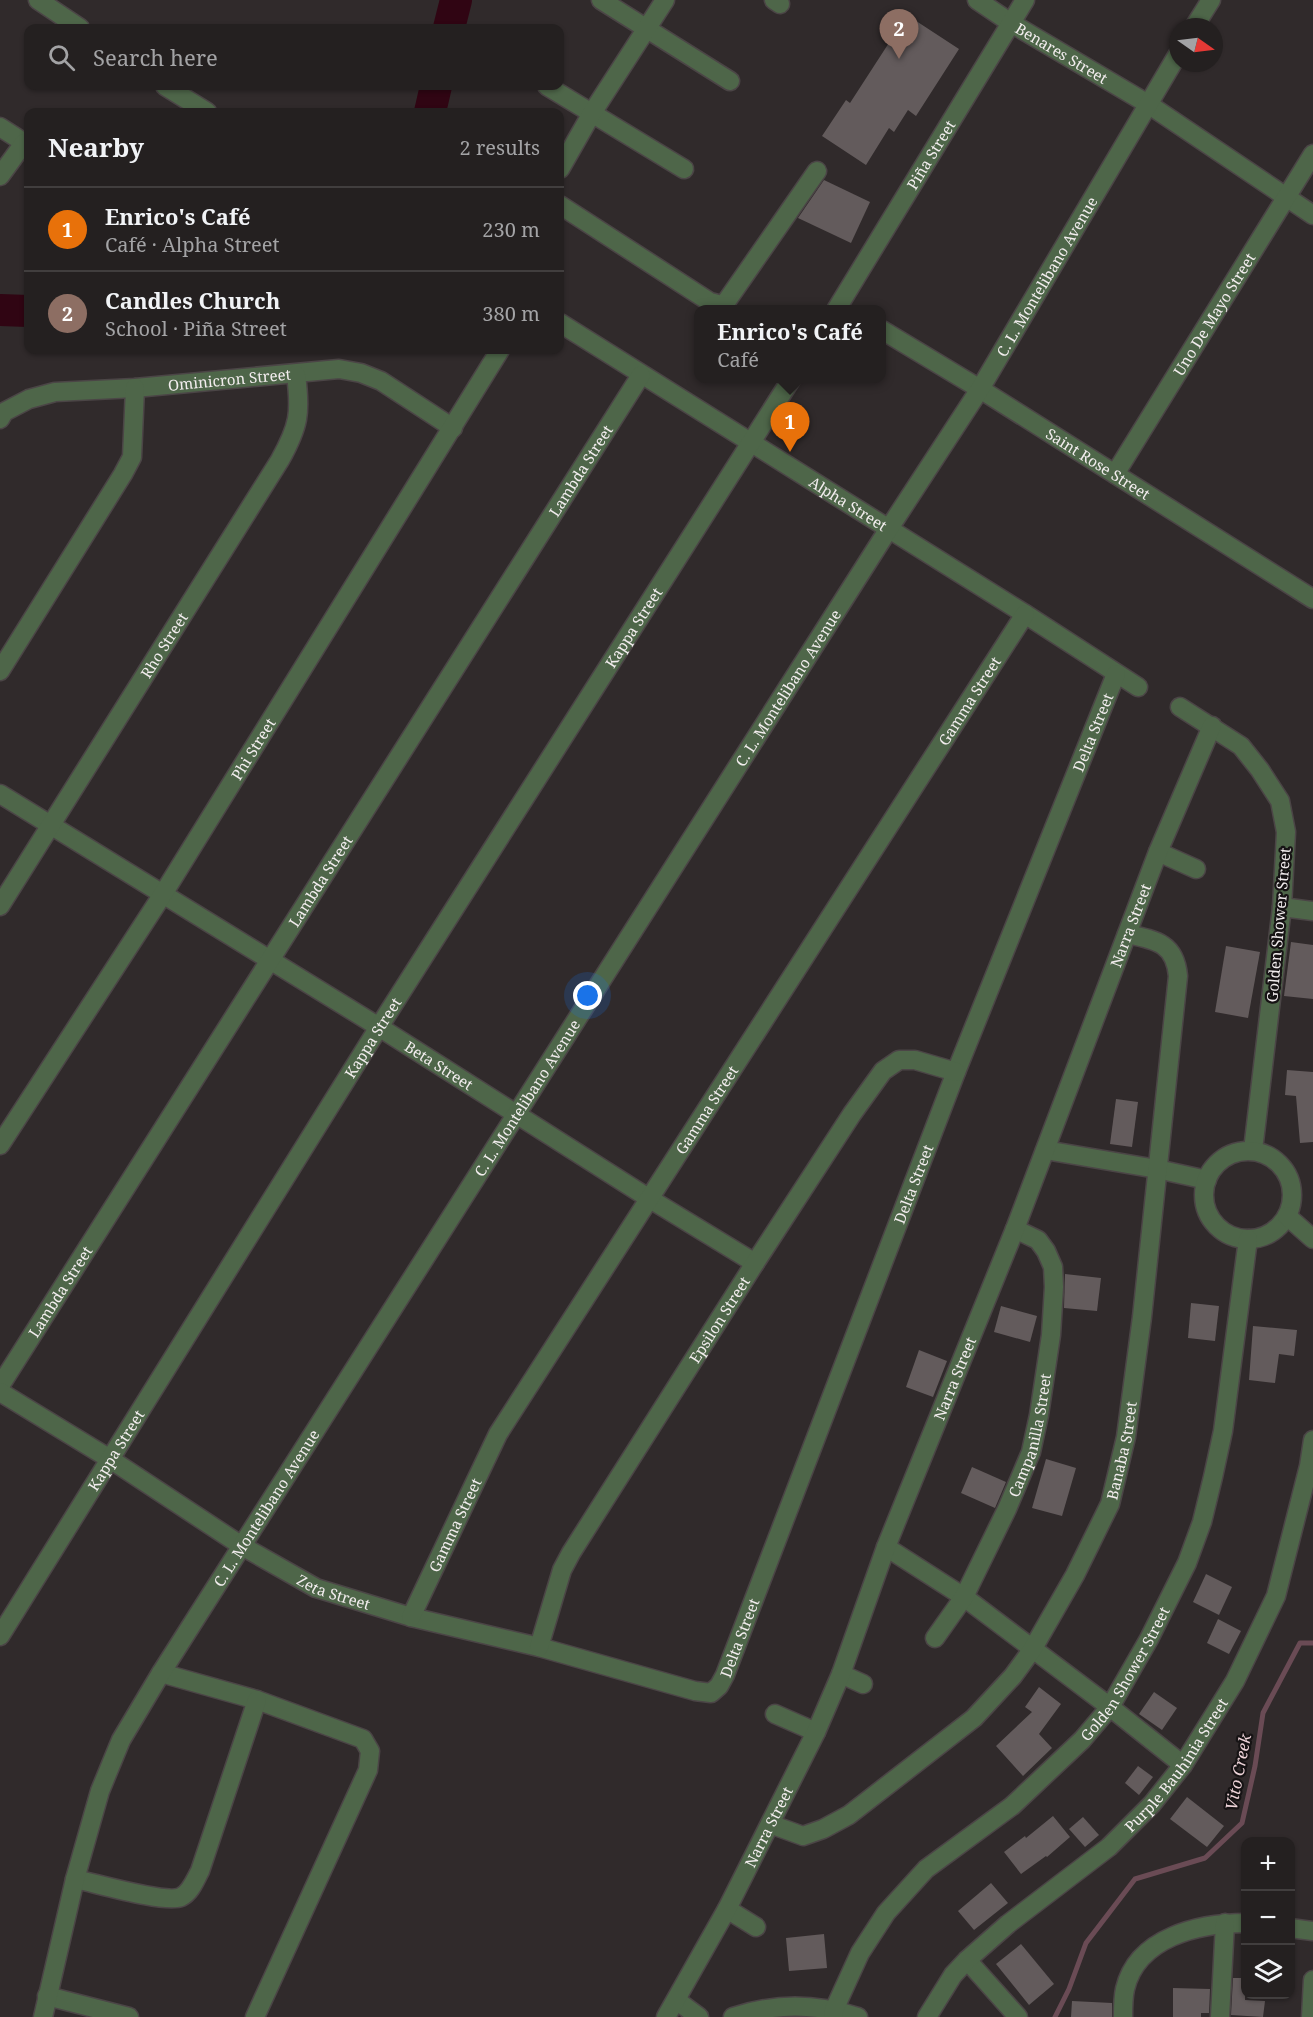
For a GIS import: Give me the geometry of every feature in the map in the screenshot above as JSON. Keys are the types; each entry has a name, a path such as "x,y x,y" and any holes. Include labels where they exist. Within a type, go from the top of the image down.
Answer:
{"street":[{"path":"38,0 74,24"},
{"path":"601,0 729,81"},
{"path":"564,162 592,113 665,0"},
{"name":"Benares Street","path":"977,0 1011,23 1148,104 1313,215"},
{"name":"Piña Street","path":"844,305 1025,0"},
{"path":"1199,18 1210,0"},
{"name":"C. L. Montelibano Avenue","path":"43,2017 75,1879 108,1768 121,1740 161,1673 980,389 1169,69"},
{"path":"171,90 201,108"},
{"path":"554,90 684,170"},
{"path":"0,127 24,143"},
{"path":"0,176 24,146"},
{"name":"Uno De Mayo Street","path":"1115,474 1313,154"},
{"path":"564,208 710,302 721,305 730,296 817,171"},
{"name":"Alpha Street","path":"564,326 1138,687"},
{"name":"Saint Rose Street","path":"886,332 1313,599"},
{"name":"Phi Street","path":"0,1145 163,894 498,354"},
{"name":"Ominicron Street","path":"0,419 4,412 29,399 56,392 296,375 339,369 361,373 381,381 453,428"},
{"name":"Rho Street","path":"0,906 291,439 299,418 296,375"},
{"name":"Lambda Street","path":"0,1386 641,375"},
{"path":"749,443 789,383"},
{"path":"0,670 132,457 135,388"},
{"name":"Kappa Street","path":"0,1636 379,1027 749,443"},
{"name":"Gamma Street","path":"411,1617 498,1434 1025,614"},
{"name":"Delta Street","path":"711,1693 719,1686 725,1675 956,1072 1116,674"},
{"path":"1180,706 1212,726"},
{"name":"Narra Street","path":"666,2017 727,1909 816,1732 841,1674 886,1547 1015,1228 1158,852 1212,726"},
{"name":"Golden Shower Street","path":"1212,726 1241,746 1260,770 1280,801 1286,832 1282,907 1253,1150"},
{"name":"Beta Street","path":"0,794 518,1113 650,1199 755,1263"},
{"path":"1158,852 1196,868"},
{"path":"1282,907 1313,911"},
{"name":"Banaba Street","path":"770,1824 803,1836 823,1829 849,1815 974,1718 1013,1676 1032,1650 1075,1575 1110,1504 1126,1437 1142,1317 1178,976 1177,965 1167,946 1127,934"},
{"name":"Epsilon Street","path":"539,1647 562,1570 571,1553 755,1263 882,1071 899,1060 915,1060 956,1072"},
{"path":"1044,1150 1207,1180"},
{"path":"1253,1150 1274,1159 1285,1170 1291,1184 1292,1199 1287,1216 1279,1226 1267,1235 1248,1239 1233,1236 1213,1221 1206,1207 1204,1192 1212,1170 1222,1159 1236,1152 1253,1150"},
{"path":"1287,1216 1313,1239"},
{"name":"Campanilla Street","path":"935,1638 964,1597 1007,1509 1030,1452 1039,1415 1051,1335 1053,1267 1038,1240 1015,1228"},
{"name":"Golden Shower Street","path":"834,2013 860,1953 886,1913 926,1869 1012,1806 1082,1740 1110,1707 1154,1629 1186,1563 1202,1522 1223,1431 1248,1239"},
{"name":"Zeta Street","path":"0,1392 110,1459 242,1546 316,1588 411,1617 539,1647 695,1691 711,1693"},
{"name":"Purple Bauhinia Street","path":"927,2017 953,1975 967,1960 1008,1924 1109,1847 1146,1810 1183,1766 1235,1681 1276,1596 1309,1466 1313,1440"},
{"path":"886,1547 964,1597 1110,1707 1183,1766"},
{"path":"161,1673 257,1700 363,1739 370,1751 368,1770 255,2017"},
{"path":"841,1674 862,1684"},
{"path":"75,1879 165,1899 180,1898 190,1891 200,1871 257,1700"},
{"path":"775,1714 816,1732"},
{"path":"727,1909 756,1927"},
{"path":"1220,2017 1225,1923"},
{"path":"1123,2017 1125,1989 1132,1970 1144,1953 1181,1933 1203,1925 1241,1923"},
{"path":"1295,1929 1313,1931"},
{"path":"967,1960 1018,2017"},
{"path":"1311,2017 1313,1980"},
{"path":"48,1996 129,2017"},
{"path":"676,2000 699,2017"},
{"path":"733,2017 776,2007 807,2006 858,2017"}],"building":[{"path":"907,15 959,49 916,116 908,110 894,132 889,128 866,165 822,136 846,100 850,103"},
{"path":"824,180 870,202 851,243 798,218"},
{"path":"1291,942 1313,945 1313,999 1284,996"},
{"path":"1226,946 1260,952 1248,1018 1215,1012"},
{"path":"1287,1070 1313,1072 1313,1142 1300,1143 1296,1096 1285,1095"},
{"path":"1116,1099 1138,1102 1132,1147 1110,1144"},
{"path":"1065,1274 1101,1278 1097,1311 1064,1308"},
{"path":"1191,1303 1219,1306 1215,1341 1188,1338"},
{"path":"1001,1306 1037,1316 1030,1342 994,1332"},
{"path":"1253,1326 1297,1330 1294,1356 1279,1354 1275,1383 1249,1380"},
{"path":"919,1350 947,1361 933,1397 906,1387"},
{"path":"1046,1459 1076,1468 1062,1516 1032,1508"},
{"path":"972,1467 1006,1482 995,1508 961,1493"},
{"path":"1206,1574 1232,1587 1219,1615 1193,1602"},
{"path":"1218,1619 1241,1631 1229,1654 1207,1643"},
{"path":"1039,1687 1061,1704 1039,1734 1052,1748 1023,1776 996,1746 1032,1712 1025,1707"},
{"path":"1154,1692 1177,1708 1162,1730 1139,1714"},
{"path":"1138,1766 1153,1777 1139,1795 1125,1783"},
{"path":"1187,1797 1224,1826 1207,1847 1170,1819"},
{"path":"1053,1816 1070,1837 1047,1857 1021,1874 1004,1852"},
{"path":"1083,1817 1099,1835 1085,1847 1069,1829"},
{"path":"991,1883 1008,1903 974,1930 958,1911"},
{"path":"824,1934 827,1968 789,1971 786,1938"},
{"path":"1021,1944 1054,1984 1029,2005 996,1964"},
{"path":"1233,1978 1241,1978 1241,1999 1265,2001 1263,2017 1231,2015"},
{"path":"1173,1988 1210,1989 1209,2013 1201,2013 1201,2017 1173,2017"},
{"path":"1072,2001 1112,2003 1112,2017 1071,2017"}],"waterway":[{"path":"450,24 456,0"},
{"path":"431,108 435,90"},
{"path":"0,310 24,311"},
{"name":"Vito Creek","path":"1055,2017 1069,1989 1086,1943 1135,1879 1205,1858 1242,1823 1255,1766 1263,1713 1300,1643 1313,1643"}],"place":[{"name":"Candles Church","path":"899,59"},
{"name":"Enrico's Café","path":"790,452"}]}
